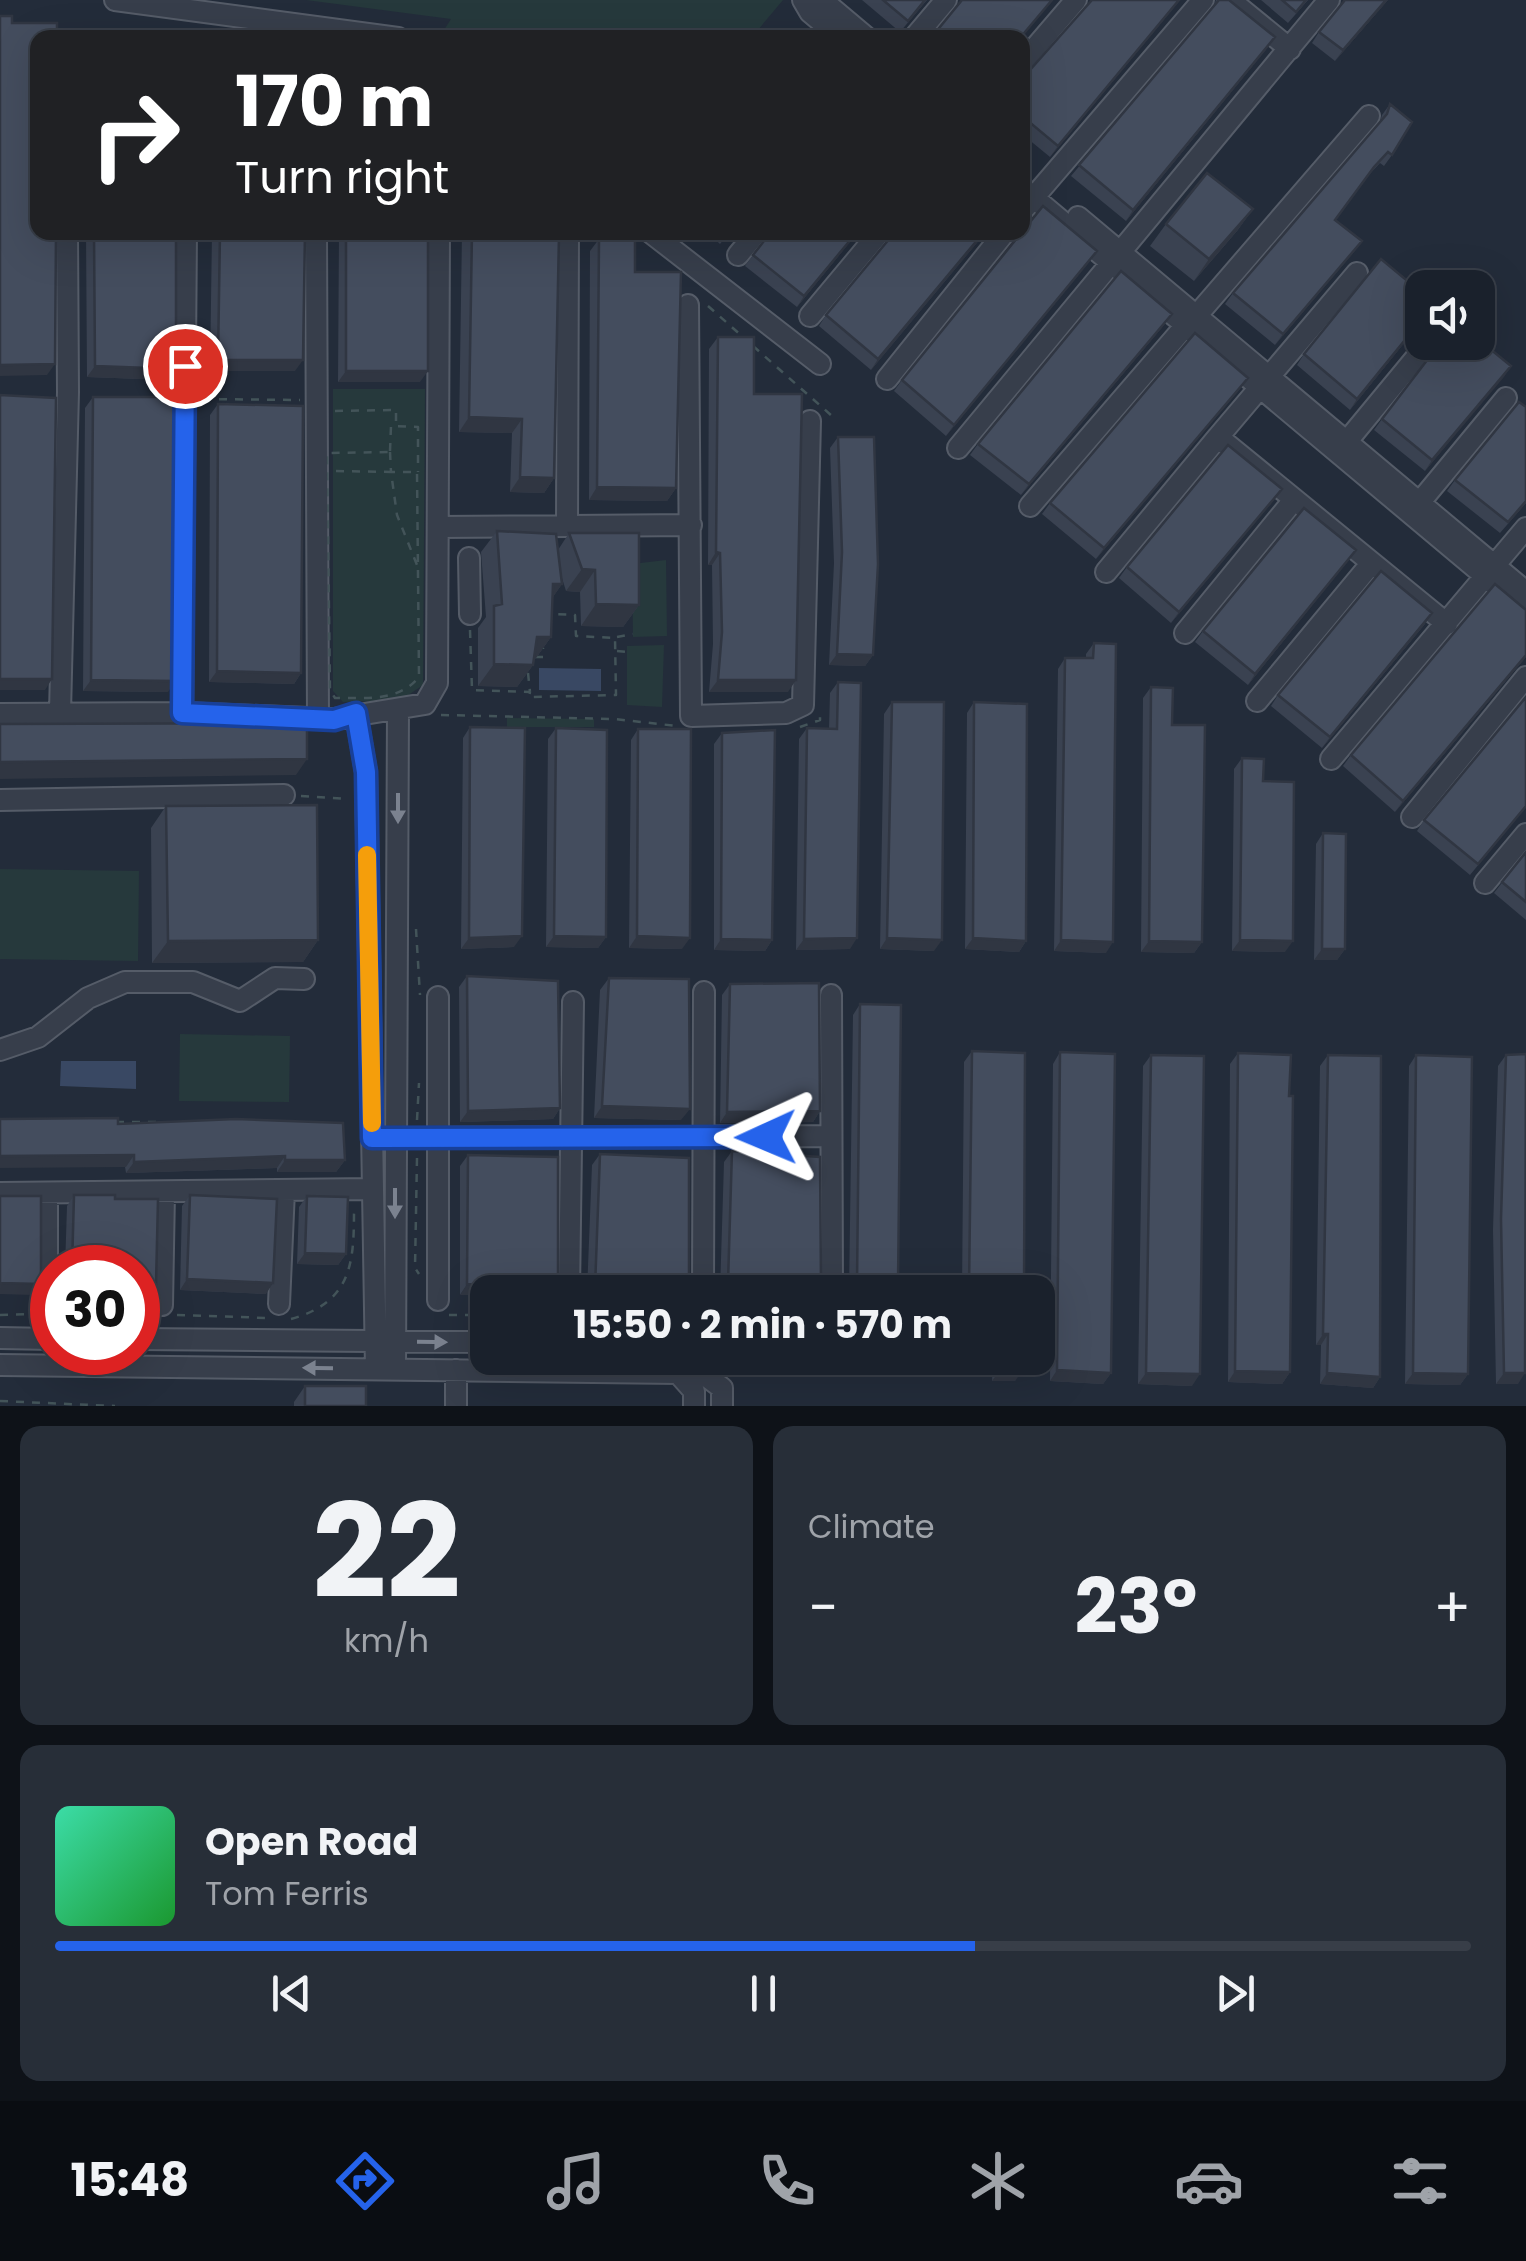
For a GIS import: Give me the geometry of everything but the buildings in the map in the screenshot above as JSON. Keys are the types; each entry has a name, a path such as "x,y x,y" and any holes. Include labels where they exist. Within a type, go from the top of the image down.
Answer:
{"street":[{"path":"115,0 338,30"},
{"path":"921,30 946,0"},
{"path":"1030,54 1076,0"},
{"path":"1203,0 1030,196 1192,319 1490,571 1526,592"},
{"path":"1230,0 1290,49"},
{"path":"958,448 1330,0"},
{"path":"814,3 835,30"},
{"path":"814,3 855,30"},
{"path":"1030,506 1368,116"},
{"path":"60,712 68,398 66,240"},
{"path":"182,713 186,240"},
{"path":"316,240 318,718"},
{"path":"0,714 182,713 318,718 398,711 425,704 437,683 439,240"},
{"path":"567,526 568,240"},
{"path":"646,240 820,364"},
{"path":"738,256 751,240"},
{"path":"810,316 873,240"},
{"path":"887,378 999,240"},
{"path":"1106,572 1358,273"},
{"path":"692,300 691,716 786,713 804,705 810,421"},
{"path":"1348,440 1414,360"},
{"path":"1265,381 1348,440 1420,502 1526,610"},
{"path":"1420,502 1506,398"},
{"path":"1218,437 1370,565 1447,624"},
{"path":"1185,633 1293,501"},
{"path":"439,527 691,525"},
{"path":"1331,759 1526,528"},
{"path":"437,615 473,614 469,558"},
{"path":"1257,701 1370,565"},
{"path":"1412,817 1526,677"},
{"path":"385,1369 395,1138 398,711"},
{"path":"356,713 366,772 372,1138 363,1189 385,1341"},
{"path":"0,800 284,795"},
{"path":"1485,884 1526,834"},
{"path":"0,1050 38,1037 88,998 125,982 193,982 240,1001 275,978 304,979"},
{"path":"703,1275 704,992"},
{"path":"831,995 832,1275"},
{"path":"438,997 438,1300"},
{"path":"569,1275 573,1002"},
{"path":"372,1138 830,1136"},
{"path":"0,1194 363,1189"},
{"path":"281,1314 284,1190"},
{"path":"164,1192 166,1310"},
{"path":"47,1193 48,1245"},
{"path":"0,1338 30,1339"},
{"path":"160,1339 470,1342"},
{"path":"0,1365 30,1365"},
{"path":"160,1366 470,1369"},
{"path":"456,1370 456,1406"},
{"path":"687,1375 694,1391 694,1406"},
{"path":"701,1375 722,1388 722,1406"}],"path":[{"path":"692,300 832,416 810,421"},
{"path":"184,399 316,400"},
{"path":"335,423 336,408 396,410 396,426"},
{"path":"390,452 327,453 330,690 334,698 392,696 408,690 419,677 418,427 391,426 390,472 398,516 418,566"},
{"path":"334,452 335,438"},
{"path":"328,471 417,472"},
{"path":"473,614 472,690 530,692"},
{"path":"543,614 575,615 576,636 616,638 633,634"},
{"path":"543,643 543,657 527,657 529,697 616,695 616,638"},
{"path":"616,651 627,652"},
{"path":"428,715 675,726"},
{"path":"284,795 352,799"},
{"path":"118,1122 157,1122"},
{"path":"166,1310 281,1314 324,1306 352,1269 363,1189"},
{"path":"0,1315 30,1311"},
{"path":"0,1401 115,1406"}],"shaded area":[{"path":"306,0 783,0 758,30 444,30 451,19"},
{"path":"333,389 425,389 423,685 401,700 343,702 333,691"},
{"path":"666,560 667,636 633,637 632,564"},
{"path":"664,645 662,707 627,705 627,646"},
{"path":"507,718 594,719 594,727 507,727"},
{"path":"0,869 139,871 138,961 0,959"},
{"path":"180,1034 290,1036 289,1102 179,1101"}],"water":[{"path":"539,668 601,669 601,691 539,690"},
{"path":"61,1061 136,1061 136,1089 60,1086"}],"slow traffic":[{"path":"367,855 372,1123"}],"route":[{"path":"185,366 182,713 334,720 356,713 366,772 372,1138 766,1137"}]}
